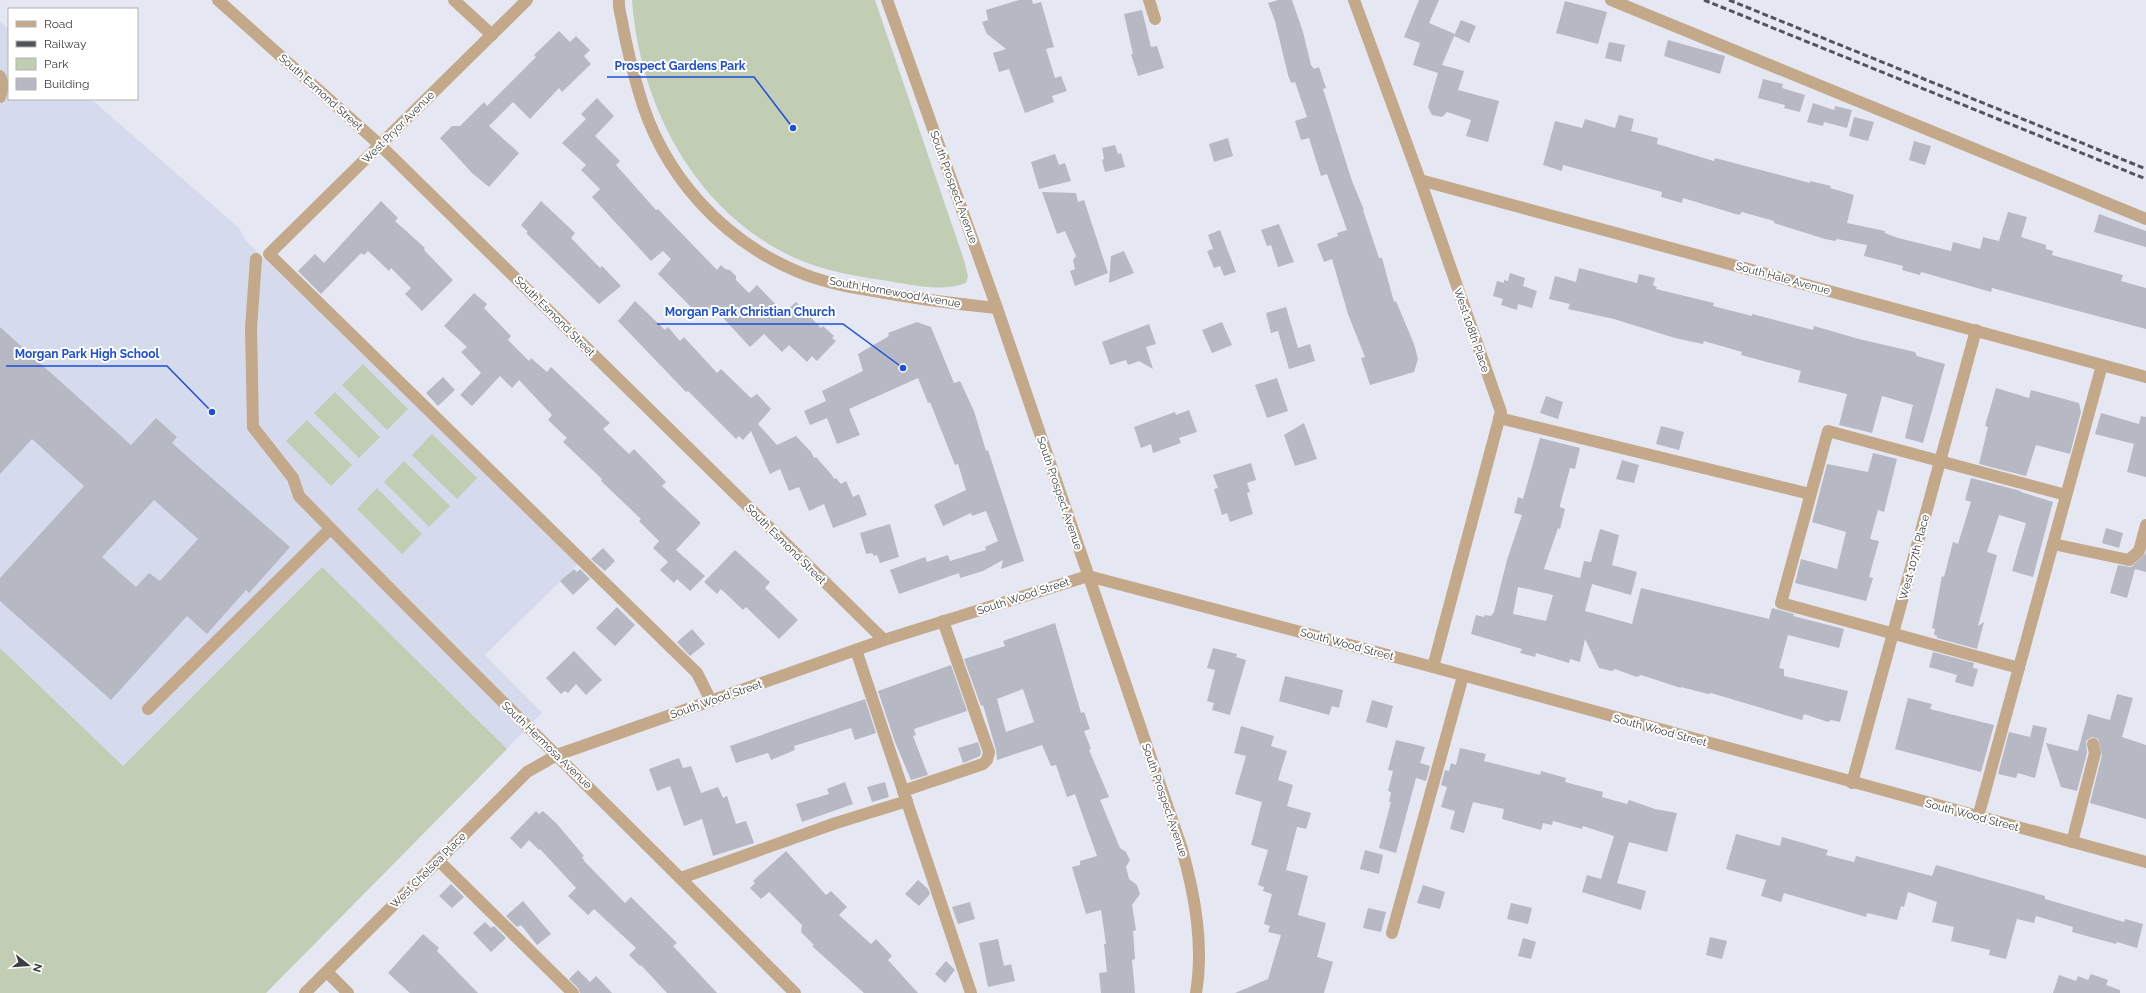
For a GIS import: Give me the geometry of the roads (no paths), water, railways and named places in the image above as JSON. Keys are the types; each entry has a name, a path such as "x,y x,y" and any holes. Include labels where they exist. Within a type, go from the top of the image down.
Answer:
{"street":[{"name":"South Esmond Street","path":"218,0 380,145 884,640"},
{"path":"454,0 492,35"},
{"name":"West Pryor Avenue","path":"527,0 269,254 697,673 711,701"},
{"name":"South Prospect Avenue","path":"887,0 997,308 1182,849 1191,882 1200,950 1196,993"},
{"path":"1148,0 1155,20"},
{"name":"West 108th Place","path":"1354,0 1420,180 1501,412 1433,667"},
{"path":"1611,0 2146,219"},
{"name":"South Homewood Avenue","path":"618,1 629,58 643,106 659,144 680,180 704,208 735,236 770,258 806,275 843,286 997,308"},
{"path":"0,76 3,85 0,97"},
{"name":"South Hale Avenue","path":"1420,180 2146,377"},
{"name":"South Hermosa Avenue","path":"256,259 251,328 253,427 293,478 299,496 432,633 558,755 795,993"},
{"name":"West 107th Place","path":"1852,783 1976,330"},
{"path":"1978,817 2102,365"},
{"path":"1499,418 1810,494"},
{"path":"2019,668 1781,603 1810,494 1828,431 2066,496"},
{"path":"2053,544 2129,560 2139,551 2146,526"},
{"path":"148,709 330,528"},
{"name":"South Wood Street","path":"558,755 884,640 1088,576 1433,667 1852,783 2146,862"},
{"path":"681,878 836,824 982,764 987,760 989,752 943,621"},
{"path":"856,650 971,993"},
{"path":"1392,933 1463,676"},
{"path":"2072,842 2094,753 2094,744"},
{"name":"West Chelsea Place","path":"305,993 527,772 558,755"},
{"path":"438,860 573,993"},
{"path":"327,972 348,993"}],"railway":[{"path":"1704,0 2146,179"},
{"path":"1729,0 2146,169"}],"place":[{"name":"Prospect Gardens Park","path":"793,128"},
{"name":"Morgan Park Christian Church","path":"903,368"},
{"name":"Morgan Park High School","path":"212,412"}]}
